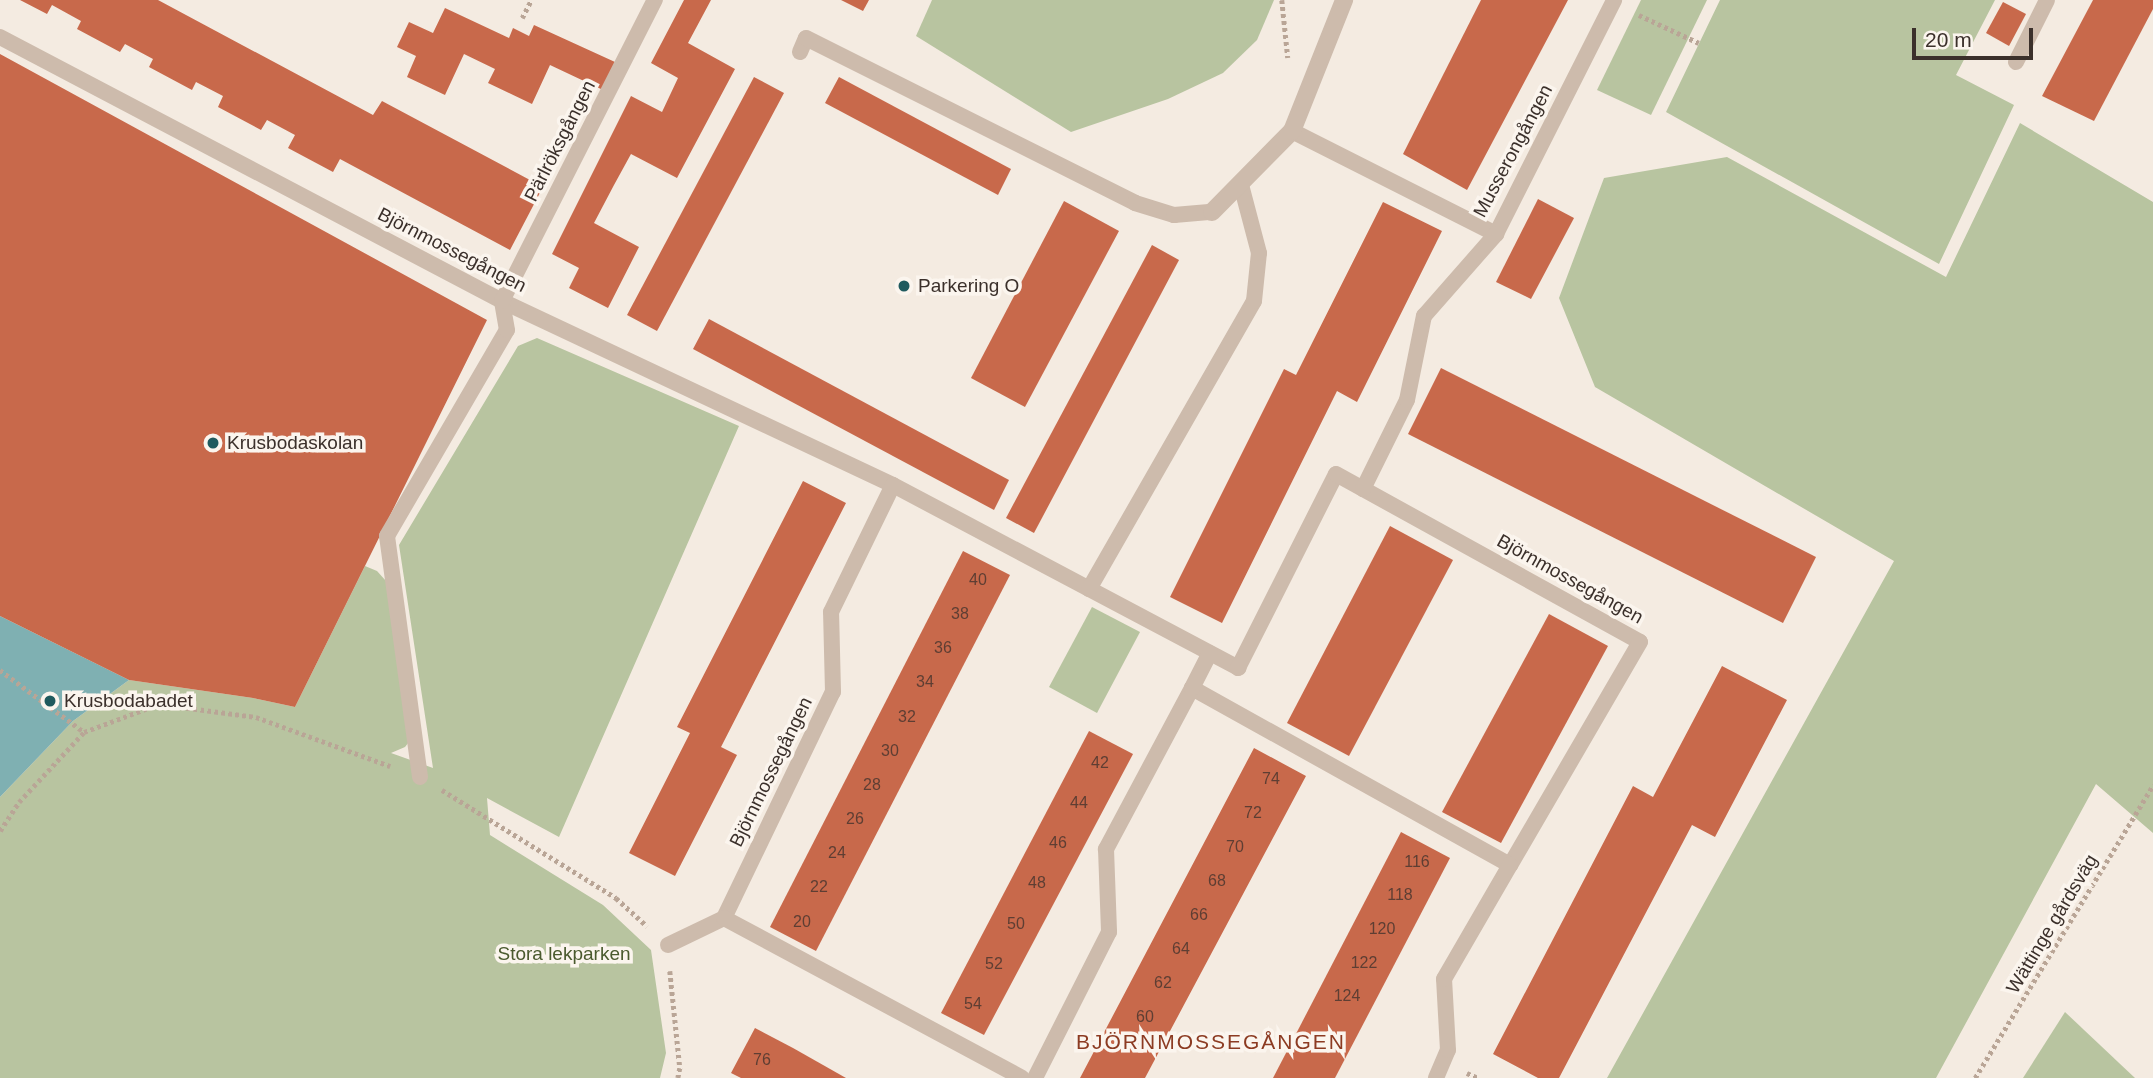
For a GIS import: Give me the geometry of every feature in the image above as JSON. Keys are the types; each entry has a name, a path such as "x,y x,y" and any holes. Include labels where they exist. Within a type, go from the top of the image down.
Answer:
{"street":[{"path":"1212,212 1293,131 1344,0"}],"lane":[{"name":"Pärlröksgången","path":"502,301 655,0"},
{"path":"2016,62 2048,0"},
{"name":"Musserongången","path":"1293,131 1496,234 1613,1"},
{"name":"Björnmossegången","path":"0,37 502,301 893,485 1238,668 1336,474 1640,642 1444,979 1448,1050 1436,1078"},
{"path":"800,52 806,38 1135,203 1174,215 1212,212"},
{"path":"1089,589 1254,301 1259,253 1241,185"},
{"path":"1363,489 1407,400 1424,316 1496,234"},
{"path":"421,777 387,536 507,330 502,301"},
{"name":"Björnmossegången","path":"724,918 833,692 831,612 893,485"},
{"path":"1035,1078 1109,932 1106,849 1210,653"},
{"path":"1192,688 1510,865"},
{"path":"668,945 724,918 1022,1078"}],"path":[{"path":"522,18 531,0"},
{"path":"1282,0 1288,70"},
{"path":"1613,1 1699,43"},
{"path":"0,670 84,732"},
{"path":"0,831 19,802 84,732 159,704 256,717 421,777 616,898 668,945 680,1068 678,1078"},
{"name":"Wättinge gårdsväg","path":"1975,1078 2153,785"}],"green space":[{"path":"932,0 1274,0 1257,40 1223,73 1168,99 1071,132 916,36"},
{"path":"1641,0 1707,0 1651,115 1597,90"},
{"path":"1720,0 1995,0 1956,75 2014,105 1939,264 1666,112"},
{"path":"2020,123 2153,202 2153,833 2096,784 1936,1078 1607,1078 1894,561 1595,387 1559,298 1604,178 1727,157 1946,277"},
{"name":"Stora lekparken","path":"537,338 739,426 559,837 487,798 490,835 603,905 651,950 666,1053 660,1078 0,1078 0,797 73,721 129,680 253,698 295,707 365,566 377,571 386,581 412,738 405,747 391,753 433,768 399,545 518,346"},
{"path":"1092,607 1140,632 1097,713 1049,687"},
{"path":"2065,1012 2135,1078 2023,1078"}],"water":[{"name":"Krusbodabadet","path":"0,616 129,680 73,721 0,797"}],"building":[{"path":"20,0 158,0 373,115 382,101 543,187 510,250 340,159 333,172 288,148 295,135 267,120 261,130 218,107 223,96 196,82 192,90 149,67 153,59 125,44 120,52 77,29 81,21 52,5 47,14"},
{"path":"684,0 711,0 688,43 735,69 677,178 631,154 614,185 594,223 639,247 608,308 569,288 579,268 552,254 631,96 662,112 678,78 651,63"},
{"path":"841,0 869,0 863,11"},
{"path":"1481,0 1568,0 1467,190 1403,154"},
{"path":"2093,0 2153,0 2153,9 2094,121 2042,96"},
{"path":"2003,2 2026,14 2009,46 1986,33"},
{"path":"445,8 509,38 513,28 529,36 534,25 615,62 603,90 550,65 532,104 488,83 495,69 464,54 445,95 407,77 416,56 397,47 409,22 433,33"},
{"name":"Krusbodaskolan","path":"0,54 487,320 295,707 253,698 129,680 0,616"},
{"path":"754,77 784,93 657,331 627,315"},
{"path":"839,77 1011,169 998,195 825,103"},
{"path":"1538,199 1574,218 1531,299 1496,282"},
{"path":"1064,201 1119,231 1025,407 971,378"},
{"path":"1383,202 1442,231 1357,402 1337,391 1222,623 1170,597 1284,369 1296,375"},
{"path":"1152,245 1179,260 1034,533 1006,518"},
{"path":"709,319 1009,480 994,510 693,349"},
{"path":"1441,368 1816,557 1783,623 1408,434"},
{"path":"803,481 846,503 721,747 737,755 675,876 629,853 690,733 677,727"},
{"path":"1390,526 1453,560 1349,756 1287,723"},
{"path":"963,551 1010,575 816,951 770,927"},
{"path":"1549,614 1608,646 1501,843 1442,812"},
{"path":"1722,666 1787,700 1715,837 1692,825 1559,1078 1538,1078 1493,1054 1633,786 1653,797"},
{"path":"1089,731 1133,754 984,1035 941,1013"},
{"path":"1254,748 1306,776 1145,1078 1080,1078"},
{"path":"1401,832 1450,858 1335,1078 1273,1078"},
{"path":"755,1028 846,1078 741,1078 731,1073"}],"place":[{"name":"Parkering O","path":"904,286"},
{"name":"Krusbodaskolan","path":"213,443"},
{"name":"Krusbodabadet","path":"50,701"}],"district":[{"name":"BJÖRNMOSSEGÅNGEN","path":"1211,1042"}]}
